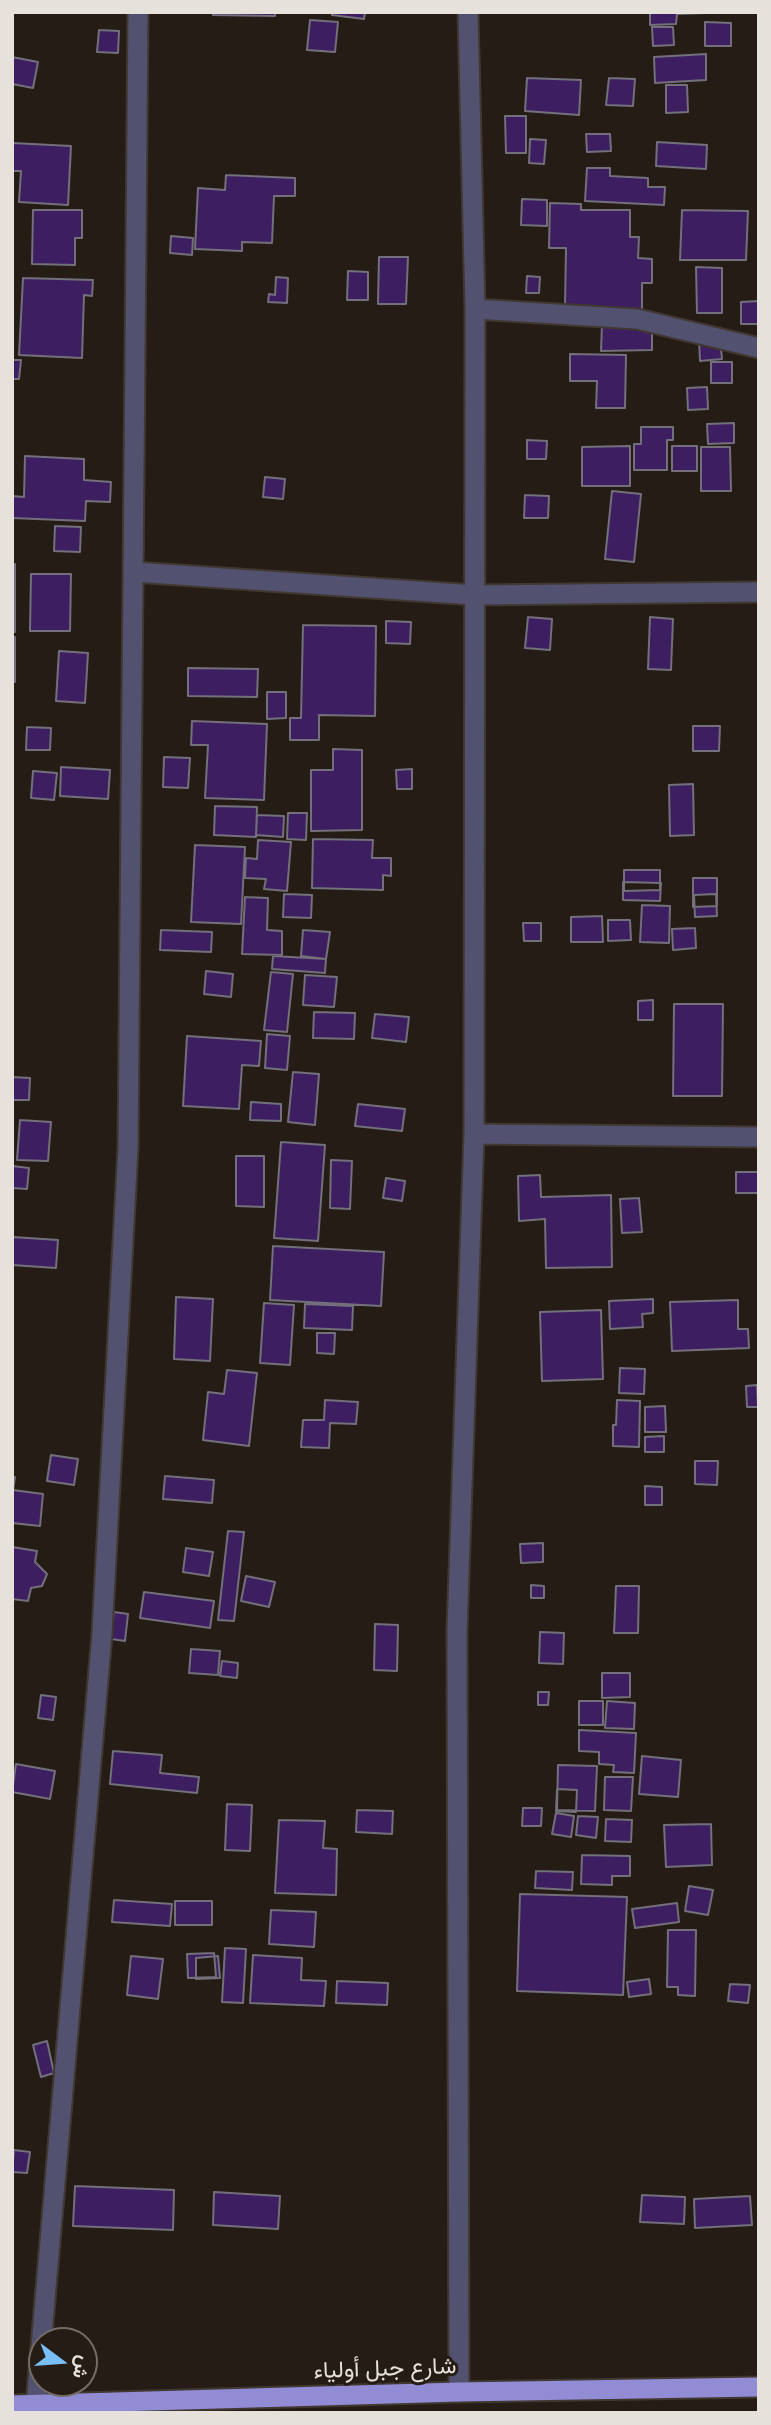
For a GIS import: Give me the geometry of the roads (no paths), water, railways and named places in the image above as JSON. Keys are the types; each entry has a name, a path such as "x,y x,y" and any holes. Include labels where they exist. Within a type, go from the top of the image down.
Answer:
{"highway":[{"name":"شارع جبل أولياء","path":"12,2405 459,2392 759,2387"}],"street":[{"path":"36,2406 102,1634 127,1162 138,12"},
{"path":"459,2392 457,1631 474,1133 475,309 468,12"},
{"path":"475,309 637,318 759,348"},
{"path":"134,572 475,595 759,592"},
{"path":"474,1133 759,1137"}]}
